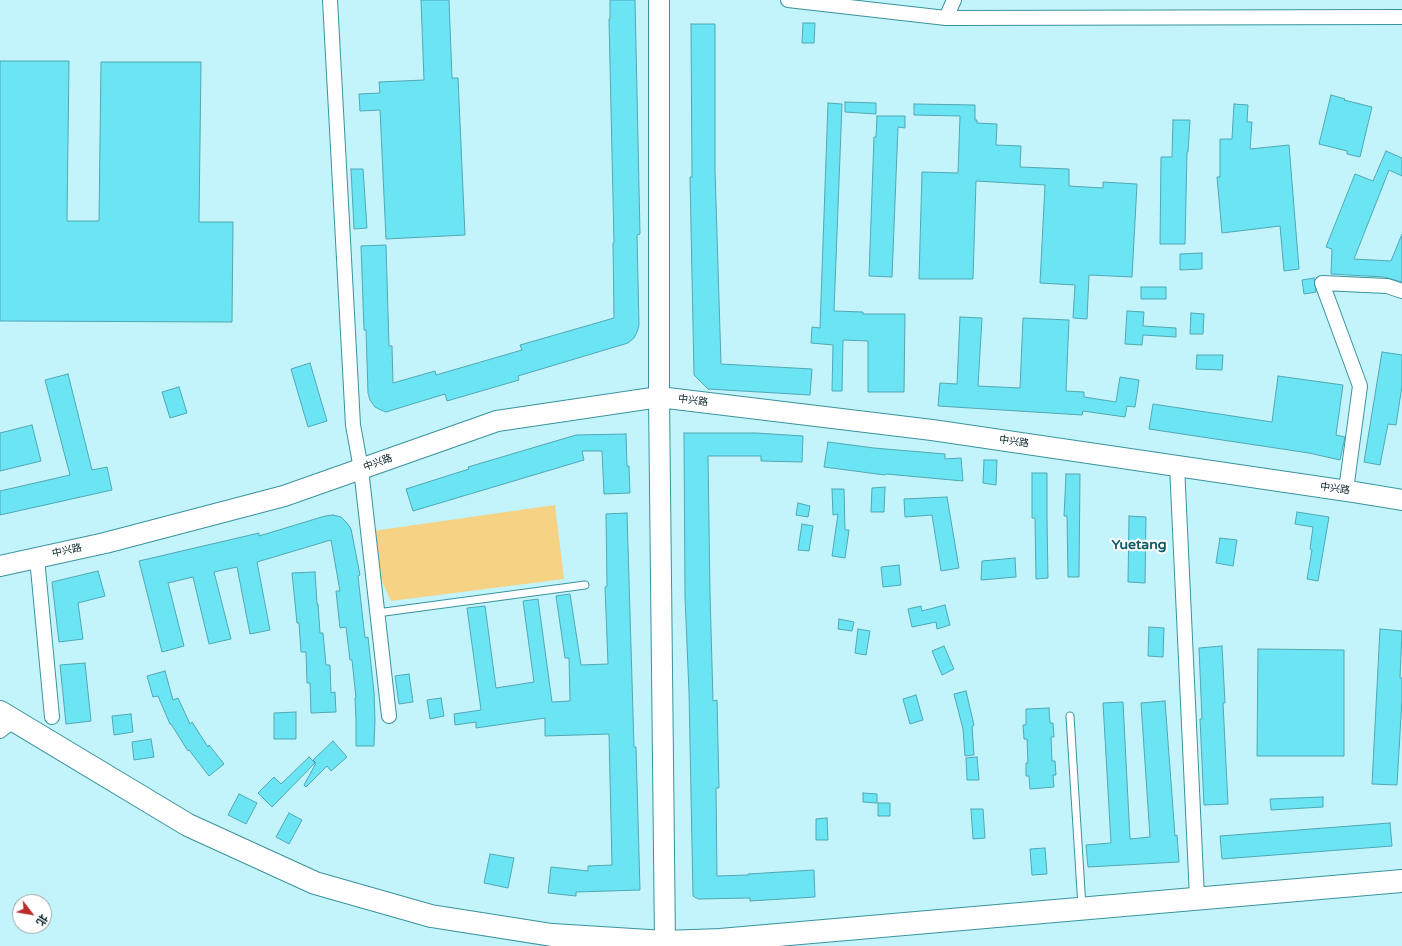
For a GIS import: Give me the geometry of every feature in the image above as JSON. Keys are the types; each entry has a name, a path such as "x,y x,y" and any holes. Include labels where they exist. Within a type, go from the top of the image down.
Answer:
{"main road":[{"path":"659,0 659,397 666,942"},
{"name":"中兴路","path":"0,566 105,543 284,496 497,421 659,397 932,430 1346,490 1402,500"},
{"path":"5,721 188,825 315,883 431,916 552,935 666,942 728,939 1402,881"}],"street":[{"path":"330,0 353,425 361,469 389,716"},
{"path":"788,0 946,18 1402,17"},
{"path":"946,18 954,0"},
{"path":"1346,490 1360,386 1322,283 1387,286 1402,291"},
{"path":"1177,466 1197,898"},
{"path":"37,558 52,717"}],"lane":[{"path":"377,613 585,585"},
{"path":"1070,716 1082,908"}],"shaded area":[{"path":"555,505 564,579 391,601 381,579 373,531"}],"building":[{"path":"421,0 449,0 452,78 458,78 465,235 386,239 380,110 360,111 359,94 380,93 379,82 424,80"},
{"path":"610,0 635,0 640,234 637,235 639,326 634,338 628,343 518,376 519,380 447,401 445,394 386,412 375,407 370,400 368,393 361,246 386,245 389,346 392,346 393,383 435,371 436,375 522,350 520,345 614,318 614,243 609,19"},
{"path":"803,23 815,23 814,43 802,43"},
{"path":"691,24 715,24 715,170 721,364 812,369 810,395 708,389 694,375 690,177 692,177"},
{"path":"0,61 69,61 67,221 99,221 101,62 201,62 199,222 233,222 232,322 0,321"},
{"path":"1331,95 1372,107 1360,157 1347,154 1347,151 1319,144"},
{"path":"845,102 876,103 876,114 845,112"},
{"path":"828,103 842,104 834,311 863,312 863,314 905,314 904,392 868,392 868,341 843,340 842,391 832,391 833,345 811,343 812,327 820,328"},
{"path":"914,104 975,105 975,120 977,120 977,123 997,124 996,145 1021,146 1020,167 1069,169 1069,186 1103,188 1103,182 1137,184 1132,277 1089,275 1087,319 1073,318 1075,285 1040,283 1045,185 976,181 973,279 919,279 922,172 958,173 960,116 914,115"},
{"path":"1234,104 1248,105 1247,122 1252,122 1250,149 1289,145 1299,269 1284,271 1280,226 1222,233 1217,177 1220,177 1220,139 1232,139"},
{"path":"877,116 905,116 905,128 898,127 892,277 869,276 874,137 876,137"},
{"path":"1173,120 1190,120 1187,152 1185,244 1160,244 1161,157 1172,157"},
{"path":"1386,151 1402,158 1402,176 1389,170 1354,259 1391,261 1402,234 1402,282 1384,277 1331,274 1332,249 1326,247 1355,174 1373,181"},
{"path":"351,169 363,169 367,228 354,229"},
{"path":"1202,253 1202,269 1180,270 1180,254"},
{"path":"1314,278 1316,292 1304,294 1302,280"},
{"path":"1141,287 1166,287 1166,299 1141,299"},
{"path":"1127,311 1144,312 1143,326 1176,328 1176,337 1143,335 1142,345 1125,344"},
{"path":"1191,313 1204,314 1203,334 1190,334"},
{"path":"960,317 982,318 978,386 1020,388 1023,318 1069,320 1066,391 1084,392 1084,397 1116,402 1120,377 1139,380 1135,407 1127,406 1125,417 1083,411 1082,415 938,406 940,383 957,384"},
{"path":"1382,352 1402,355 1402,386 1396,425 1388,424 1380,465 1364,462"},
{"path":"1197,355 1223,355 1222,370 1196,369"},
{"path":"310,363 327,421 308,427 291,369"},
{"path":"68,374 92,470 107,467 112,490 0,515 0,491 70,475 45,380"},
{"path":"1278,376 1343,385 1336,435 1345,437 1340,460 1309,453 1149,429 1153,404 1272,422"},
{"path":"179,387 187,413 170,418 162,392"},
{"path":"32,425 41,461 0,471 0,433"},
{"path":"684,433 756,433 803,436 802,462 761,461 761,456 708,456 713,701 717,700 719,788 716,788 717,876 814,870 815,897 750,901 750,898 698,899 693,896 689,692 685,597"},
{"path":"626,434 630,493 604,494 602,451 582,451 584,460 413,511 406,489 469,469 468,467 576,435"},
{"path":"828,442 874,448 945,454 945,459 961,458 963,481 885,475 824,467"},
{"path":"984,460 997,460 996,485 983,483"},
{"path":"1032,473 1047,473 1048,578 1036,579 1035,518 1032,518"},
{"path":"1066,474 1080,474 1079,577 1068,577 1067,516 1064,516"},
{"path":"885,487 884,512 871,512 872,488"},
{"path":"832,489 844,489 845,530 849,530 845,558 832,556 838,514 833,515"},
{"path":"947,497 959,568 941,571 932,515 905,517 904,499"},
{"path":"798,503 810,506 808,517 796,515"},
{"path":"1297,512 1329,517 1318,581 1307,579 1312,550 1310,549 1313,527 1295,524"},
{"path":"627,513 640,890 576,892 576,896 548,893 551,867 588,871 588,866 612,865 609,734 545,736 545,718 476,728 476,722 455,725 454,714 481,710 467,608 485,606 496,688 534,682 523,601 538,599 552,702 570,701 569,658 565,658 556,596 570,594 581,665 608,664 605,587 607,586 606,514"},
{"path":"333,515 341,517 351,529 360,575 358,576 365,638 368,637 374,692 374,746 356,746 356,698 352,660 350,660 346,627 340,628 336,591 340,591 331,540 257,562 270,630 250,634 237,567 214,572 231,639 209,644 193,577 168,583 184,646 162,652 139,561 259,533 259,536 325,516"},
{"path":"1129,516 1146,517 1145,583 1128,582"},
{"path":"802,524 813,526 809,551 798,550"},
{"path":"1220,538 1237,540 1233,566 1216,563"},
{"path":"1015,558 1016,577 981,580 982,561"},
{"path":"899,565 901,585 883,587 881,567"},
{"path":"98,571 105,596 78,603 83,639 59,642 52,582"},
{"path":"315,572 320,633 323,633 326,665 330,665 331,693 335,692 336,712 311,713 310,683 307,683 306,652 301,652 299,623 297,623 292,573"},
{"path":"945,605 950,625 937,629 936,622 912,627 908,609 921,606 922,611"},
{"path":"839,619 854,622 852,631 838,629"},
{"path":"1149,627 1164,628 1163,657 1148,656"},
{"path":"858,629 870,631 866,655 855,653"},
{"path":"1380,629 1402,631 1400,678 1402,678 1402,699 1397,785 1372,784"},
{"path":"944,646 954,669 942,675 932,651"},
{"path":"1222,646 1228,804 1204,805 1200,719 1202,719 1199,648"},
{"path":"1258,649 1344,650 1344,756 1257,756"},
{"path":"85,663 91,721 66,724 60,665"},
{"path":"165,671 173,700 178,698 190,724 192,722 208,747 209,745 224,764 209,776 189,750 188,751 170,724 158,696 153,697 147,676"},
{"path":"409,674 413,702 399,704 395,676"},
{"path":"966,691 974,725 972,726 974,755 965,756 963,729 954,694"},
{"path":"916,695 923,720 910,724 903,699"},
{"path":"441,698 444,716 430,719 427,700"},
{"path":"1165,701 1175,836 1177,835 1179,862 1088,867 1086,845 1111,843 1103,703 1123,702 1130,839 1150,837 1141,703"},
{"path":"1049,708 1050,723 1053,723 1054,737 1051,737 1052,761 1055,761 1056,775 1053,775 1054,787 1030,789 1029,776 1026,776 1026,763 1028,763 1027,739 1024,739 1023,725 1026,725 1026,709"},
{"path":"296,712 296,739 274,739 274,713"},
{"path":"131,714 133,732 114,735 112,716"},
{"path":"151,739 154,757 134,760 132,742"},
{"path":"333,741 347,757 331,771 327,766 306,787 304,785 316,763 313,760"},
{"path":"309,757 315,763 272,807 258,793 274,777 281,784"},
{"path":"977,757 979,780 967,780 966,758"},
{"path":"863,793 877,794 877,803 863,802"},
{"path":"239,794 257,803 246,824 228,815"},
{"path":"1323,797 1323,807 1271,810 1270,799"},
{"path":"878,803 890,803 890,816 878,816"},
{"path":"971,809 983,809 985,838 973,839"},
{"path":"289,813 302,820 289,844 276,837"},
{"path":"827,818 828,840 816,840 816,819"},
{"path":"1390,823 1392,846 1222,859 1220,836"},
{"path":"1045,848 1047,874 1032,875 1030,849"},
{"path":"490,854 514,858 508,888 484,883"}],"district":[{"name":"Yuetang","path":"1139,545"}]}
